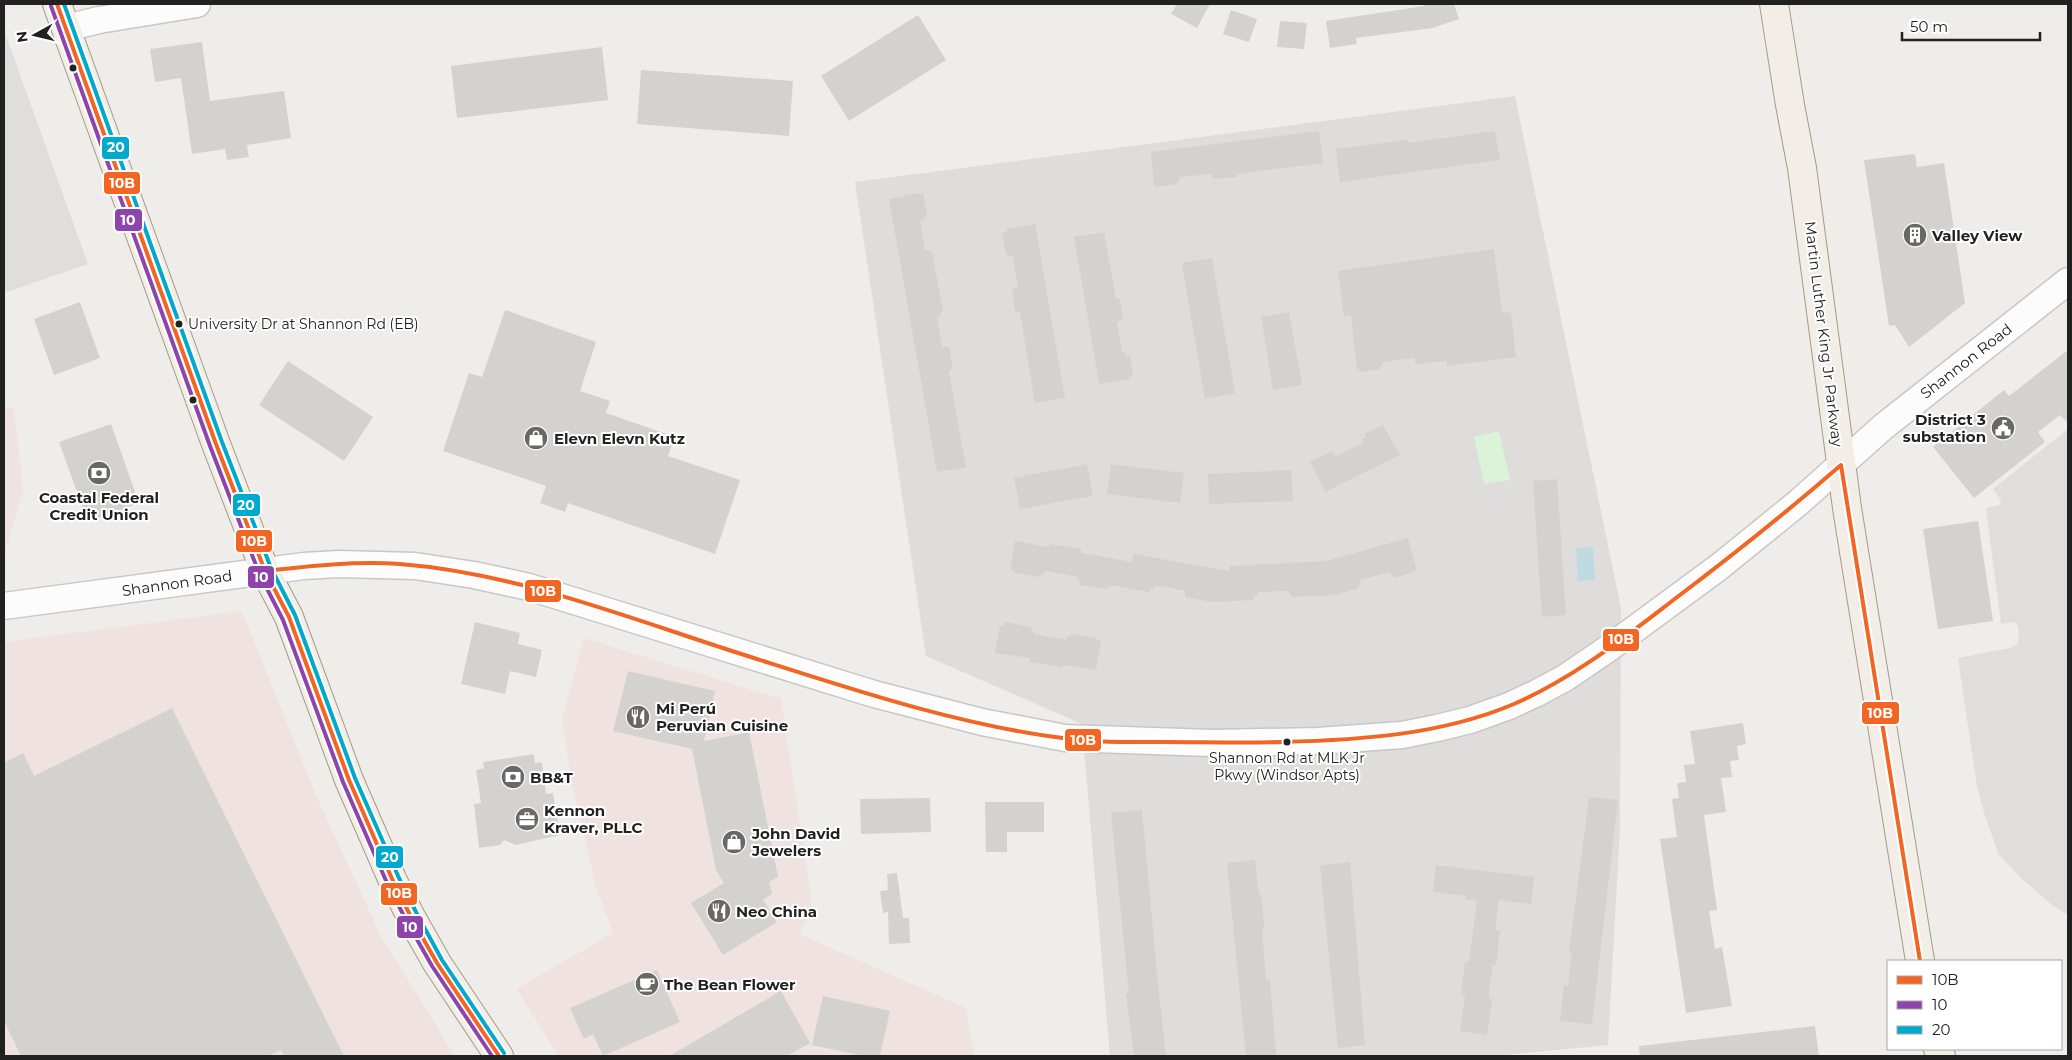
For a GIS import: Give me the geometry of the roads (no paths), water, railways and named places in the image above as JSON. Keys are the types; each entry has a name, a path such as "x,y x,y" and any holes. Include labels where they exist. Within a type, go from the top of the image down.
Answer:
{"main road":[{"name":"Martin Luther King Jr Parkway","path":"1774,4 1802,168 1841,465 1920,960"},
{"path":"62,16 216,444 265,571 289,617 349,780 393,882 437,963 499,1056"}],"street":[{"path":"62,16 98,20 197,4"},
{"name":"Shannon Road","path":"4,606 304,566 372,564 415,566 474,575 548,593 874,694 982,722 1065,738 1212,743 1357,739 1402,735 1470,720 1509,706 1565,678 1719,567 1841,465 1903,410 2068,281"}],"water":[{"path":"1593,547 1595,580 1578,581 1576,548"}],"place":[{"name":"Valley View","path":"1915,235"},
{"name":"University Dr at Shannon Rd (EB)","path":"179,324"},
{"name":"District 3 substation","path":"2003,428"},
{"name":"Elevn Elevn Kutz","path":"536,438"},
{"name":"Coastal Federal Credit Union","path":"99,473"},
{"name":"Mi Perú Peruvian Cuisine","path":"638,717"},
{"name":"Shannon Rd at MLK Jr Pkwy (Windsor Apts)","path":"1287,742"},
{"name":"BB&T","path":"513,777"},
{"name":"Kennon Kraver, PLLC","path":"527,819"},
{"name":"John David Jewelers","path":"734,842"},
{"name":"Neo China","path":"719,911"},
{"name":"The Bean Flower","path":"647,984"}]}
